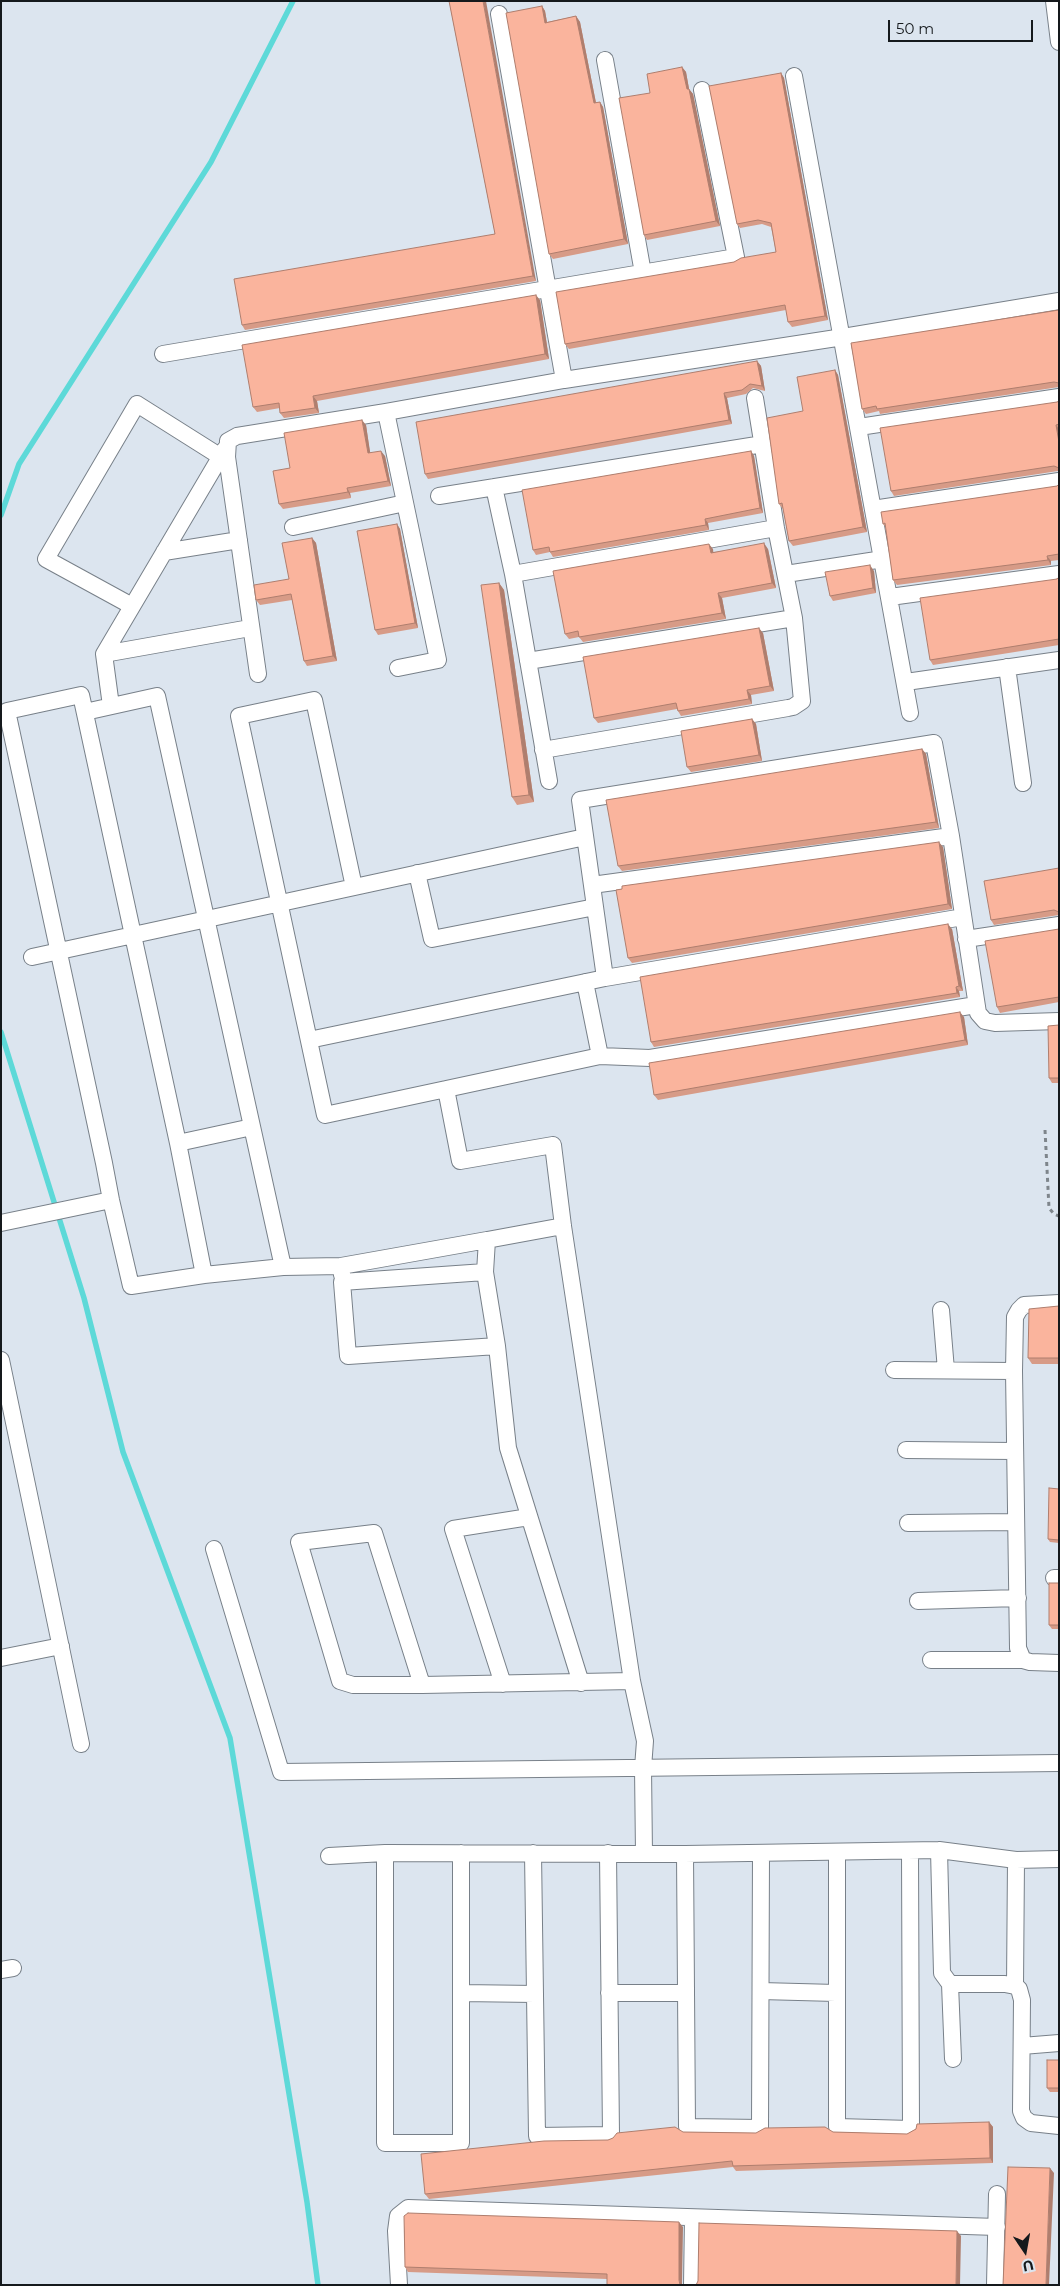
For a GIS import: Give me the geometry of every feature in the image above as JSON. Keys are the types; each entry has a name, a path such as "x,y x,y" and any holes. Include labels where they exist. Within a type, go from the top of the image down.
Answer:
{"street":[{"path":"1054,1 1059,42"},
{"path":"499,14 564,380"},
{"path":"605,60 643,273"},
{"path":"794,76 906,682 910,713"},
{"path":"163,354 736,257 702,90"},
{"path":"111,706 104,654 224,452 228,441 237,436 250,432 386,412 564,380 843,338 1059,301"},
{"path":"859,427 1059,397"},
{"path":"543,750 793,707 802,701 794,618 776,528 755,398"},
{"path":"132,606 46,558 137,404 224,452"},
{"path":"386,412 438,660 398,668"},
{"path":"439,496 763,444"},
{"path":"224,452 258,674"},
{"path":"873,509 1059,481"},
{"path":"494,488 513,574 548,781"},
{"path":"294,527 405,504"},
{"path":"513,574 776,528"},
{"path":"164,552 238,540"},
{"path":"786,574 883,559"},
{"path":"890,597 1059,574"},
{"path":"528,661 794,618"},
{"path":"104,654 250,628"},
{"path":"906,682 1059,660"},
{"path":"1007,667 1023,783"},
{"path":"204,1274 178,1143 81,695 7,711 131,1286 204,1274 283,1267 341,1266 563,1226"},
{"path":"85,712 157,696 283,1267"},
{"path":"354,887 314,700 239,716 325,1116 600,1056 650,1058 976,1005"},
{"path":"605,978 580,800 932,743 935,746 951,836 976,1005 981,1018 990,1023 1055,1021"},
{"path":"592,885 951,836"},
{"path":"32,957 585,837"},
{"path":"417,873 432,939 595,907"},
{"path":"308,1040 605,978 962,917"},
{"path":"966,939 1059,925"},
{"path":"585,982 600,1056"},
{"path":"446,1089 460,1161 554,1145 563,1226 632,1681 645,1741 643,1768 644,1854"},
{"path":"178,1143 252,1127"},
{"path":"1,1223 111,1200"},
{"path":"487,1240 485,1272 497,1346 508,1448 582,1683"},
{"path":"341,1266 348,1356 497,1346"},
{"path":"342,1282 485,1272"},
{"path":"1023,1660 1018,1648 1014,1450 1015,1317 1024,1305 1059,1304"},
{"path":"940,1310 946,1370"},
{"path":"1,1360 81,1744"},
{"path":"894,1370 1014,1371"},
{"path":"906,1450 1014,1450"},
{"path":"503,1684 453,1529 529,1517"},
{"path":"908,1522 1016,1522"},
{"path":"422,1685 374,1532 299,1542 340,1681 353,1685 422,1685 632,1681"},
{"path":"214,1549 281,1772 1059,1763"},
{"path":"918,1601 1018,1598"},
{"path":"1,1658 61,1646"},
{"path":"931,1660 1023,1660 1059,1663"},
{"path":"939,1850 942,1973 950,1984 953,2059"},
{"path":"329,1856 385,1853 685,1854 939,1850 1016,1860 1059,1859"},
{"path":"837,1852 837,2127 911,2129 910,1851"},
{"path":"385,1853 385,2144 461,2143 461,1853"},
{"path":"533,1853 537,2136 611,2135 608,1853"},
{"path":"685,1854 686,2128 760,2128 761,1853"},
{"path":"1015,1986 1016,1860"},
{"path":"950,1984 1015,1986 1019,1989 1021,1994 1022,2046 1021,2111 1024,2118 1030,2124 1059,2126"},
{"path":"761,1991 836,1993"},
{"path":"461,1993 535,1994"},
{"path":"609,1993 686,1993"},
{"path":"1022,2046 1059,2043"},
{"path":"995,2285 997,2194"},
{"path":"399,2285 396,2232 398,2216 408,2208 997,2226"},
{"path":"692,2285 693,2218"}],"path":[{"path":"1045,1130 1049,1208 1054,1214 1059,1216"}],"building":[{"path":"449,1 483,1 533,276 242,325 234,279 495,234"},
{"path":"542,6 545,23 576,16 594,103 600,102 624,239 549,254 506,13"},
{"path":"682,67 687,89 689,89 716,221 644,235 619,98 650,93 647,74"},
{"path":"781,73 825,316 788,322 785,305 565,344 556,292 734,262 741,258 776,252 771,223 758,220 737,224 709,86"},
{"path":"536,295 545,354 313,396 315,408 280,413 279,403 253,407 242,345"},
{"path":"1059,310 1059,383 1054,382 877,409 876,406 862,409 851,343"},
{"path":"757,361 762,386 750,384 742,390 724,393 729,420 425,474 416,422"},
{"path":"835,370 863,527 789,541 782,503 779,504 767,418 803,411 797,377"},
{"path":"1059,401 1059,424 1056,425 1059,442 1059,468 1054,466 891,491 880,428"},
{"path":"362,420 368,453 381,451 388,481 347,488 348,492 279,504 273,471 290,468 284,433"},
{"path":"751,451 760,508 705,519 706,525 550,552 549,547 533,550 522,490"},
{"path":"1059,484 1059,554 1047,556 1048,560 893,580 885,523 883,524 881,512 1057,486"},
{"path":"397,524 415,623 375,630 357,531"},
{"path":"312,538 333,656 304,661 291,594 256,600 254,585 289,579 282,543"},
{"path":"764,543 772,583 718,593 722,613 579,637 578,631 565,634 553,571 709,544 711,553"},
{"path":"870,565 873,588 830,596 825,572"},
{"path":"1059,577 1059,639 930,660 920,598 1057,579"},
{"path":"499,583 529,795 512,797 481,585"},
{"path":"759,628 770,686 747,690 749,699 678,711 676,703 594,718 583,657"},
{"path":"752,719 759,755 687,767 681,731"},
{"path":"922,749 936,822 618,866 606,800"},
{"path":"939,842 948,904 628,958 616,890 622,889 622,886"},
{"path":"1059,868 1059,912 1054,910 991,920 984,881"},
{"path":"948,924 959,986 956,987 957,993 651,1042 640,977"},
{"path":"1059,929 1059,997 997,1007 985,941"},
{"path":"960,1012 965,1040 654,1095 649,1063"},
{"path":"1059,1025 1059,1078 1049,1078 1048,1026"},
{"path":"1059,1306 1059,1358 1028,1358 1029,1309"},
{"path":"1049,1488 1059,1489 1059,1540 1048,1539"},
{"path":"1049,1583 1059,1583 1059,1625 1049,1625"},
{"path":"1047,2060 1059,2060 1059,2088 1047,2088"},
{"path":"989,2122 990,2158 733,2166 732,2161 425,2194 421,2154 544,2141 608,2140 617,2133 675,2127 683,2132 756,2133 765,2128 825,2127 833,2132 907,2134 916,2129 917,2124"},
{"path":"1008,2167 1050,2168 1046,2285 1003,2285"},
{"path":"408,2213 679,2222 680,2285 607,2285 607,2274 405,2267 404,2216"},
{"path":"699,2223 957,2231 956,2285 696,2285 698,2281"}],"waterway":[{"path":"1,515 19,464 211,162 293,1"},
{"path":"1,1032 84,1298 123,1452 230,1738 307,2202 318,2285"}]}
